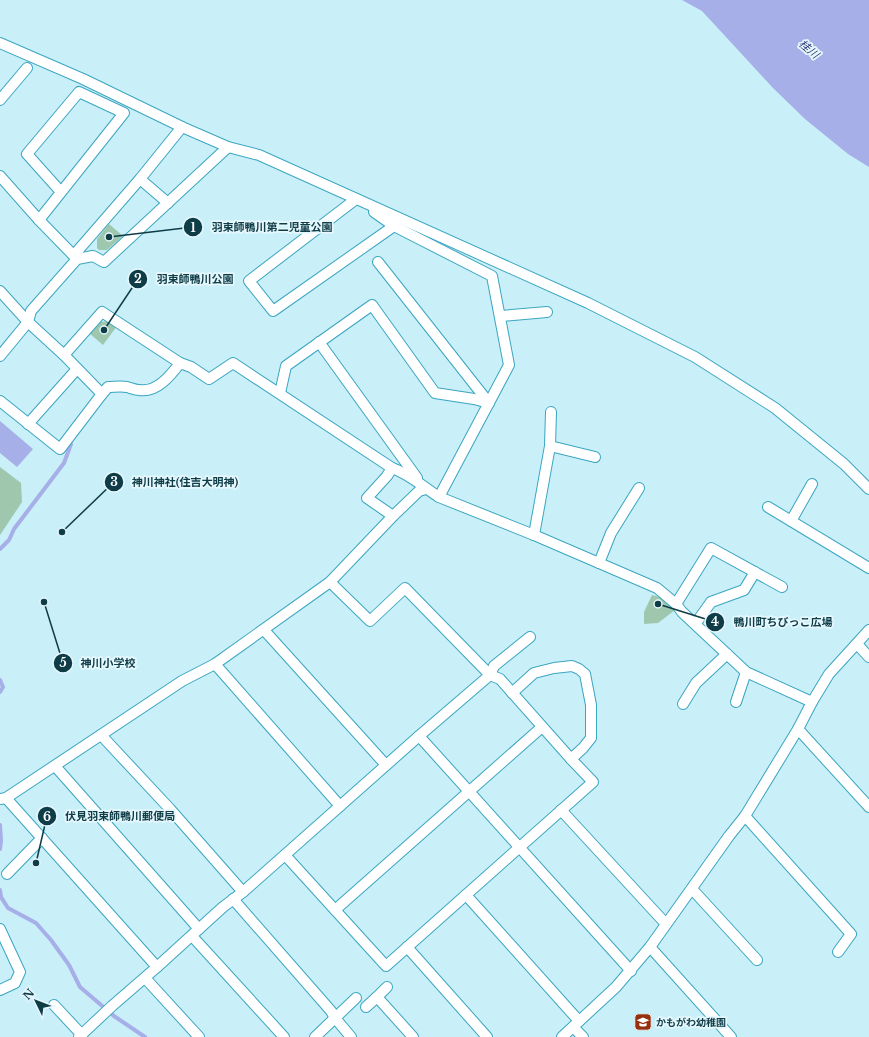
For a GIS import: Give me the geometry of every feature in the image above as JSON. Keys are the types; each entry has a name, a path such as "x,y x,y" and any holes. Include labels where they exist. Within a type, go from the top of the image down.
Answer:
{"street":[{"path":"0,43 83,79 182,127 228,147 259,155 473,250 588,303 695,357 775,408 844,464 869,489"},
{"path":"0,100 27,68"},
{"path":"61,192 27,154 79,92 83,79"},
{"path":"39,220 124,113 79,92"},
{"path":"0,356 28,322 32,311 182,127"},
{"path":"0,176 39,220 76,257 93,256 104,262 228,147"},
{"path":"140,179 168,203"},
{"path":"356,199 394,226 492,276 501,316 509,365 439,497"},
{"path":"356,199 249,281 273,311 394,226"},
{"path":"378,262 489,403"},
{"path":"0,291 28,322 64,355 102,394"},
{"path":"280,393 286,366 372,305 435,393 474,399 489,403"},
{"path":"64,355 102,312 180,363 191,367 209,379 232,363 280,393 392,468 402,471 439,497 599,562 657,588 676,604 746,672 812,702"},
{"path":"501,316 547,312"},
{"path":"319,342 424,486"},
{"path":"0,401 60,449 108,388 126,386 140,391 150,389 171,375 180,363"},
{"path":"28,424 77,369"},
{"path":"534,535 550,446 551,412"},
{"path":"550,446 595,456"},
{"path":"392,468 387,476 367,498 393,516"},
{"path":"791,521 812,484"},
{"path":"157,967 42,838 3,798 55,766 182,681 215,664 330,582 424,486"},
{"path":"599,562 611,534 639,488"},
{"path":"768,507 869,568"},
{"path":"676,604 711,548 782,587"},
{"path":"696,623 711,602 744,590 755,572"},
{"path":"285,855 386,966 593,782 570,759 500,679 490,675 404,588 370,621 330,582"},
{"path":"264,630 386,765"},
{"path":"562,1037 616,987 650,947 729,836 745,816 798,729 829,674 869,630"},
{"path":"54,1005 81,1036 195,932 243,892 490,675 494,666 530,637"},
{"path":"857,644 869,657"},
{"path":"683,704 696,683 727,654"},
{"path":"215,664 340,806"},
{"path":"512,693 534,673 554,668 572,666 585,674 591,705 591,738 583,748 570,759"},
{"path":"736,702 746,672"},
{"path":"335,910 542,727"},
{"path":"798,729 869,807"},
{"path":"100,735 170,809 243,892"},
{"path":"419,736 631,971"},
{"path":"55,766 284,1037"},
{"path":"561,810 666,924"},
{"path":"745,816 851,934 838,952"},
{"path":"7,874 42,838"},
{"path":"692,889 757,960"},
{"path":"466,895 576,1024 583,1037"},
{"path":"233,899 331,1011 351,1037"},
{"path":"0,929 20,972 15,983 0,990"},
{"path":"407,947 487,1037"},
{"path":"650,947 731,1037"},
{"path":"145,978 199,1037"},
{"path":"366,1007 387,987"},
{"path":"377,997 413,1037"},
{"path":"315,1037 356,998"}],"green space":[{"path":"109,224 123,236 107,250 99,250 97,248 97,239"},
{"path":"110,321 117,326 103,345 89,333 100,322"},
{"path":"0,467 21,483 22,502 0,535"},
{"path":"652,595 660,597 675,610 658,623 644,624 644,612"}],"water":[{"name":"桂川","path":"682,0 869,0 869,167 848,154 805,119 773,88 702,11"},
{"path":"0,421 33,449 17,467 0,453"}],"waterway":[{"path":"0,549 9,540 14,529 64,463 71,444"},
{"path":"0,680 3,687 0,692"},
{"path":"0,825 0,849"},
{"path":"0,890 1,897 8,908 36,923 51,940 69,965 80,987 114,1016 145,1037"}],"place":[{"name":"羽束師鴨川第二児童公園","path":"109,237"},
{"name":"羽束師鴨川公園","path":"104,330"},
{"name":"神川神社(住吉大明神)","path":"62,532"},
{"name":"神川小学校","path":"44,602"},
{"name":"鴨川町ちびっこ広場","path":"658,604"},
{"name":"伏見羽束師鴨川郵便局","path":"36,863"},
{"name":"かもがわ幼稚園","path":"643,1022"}]}
